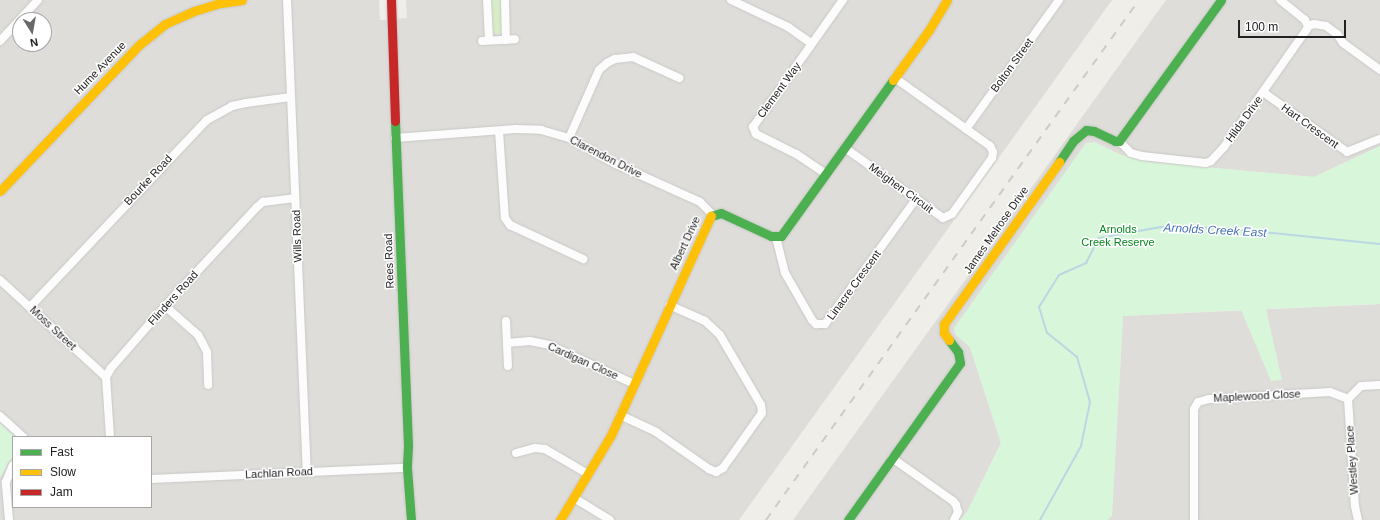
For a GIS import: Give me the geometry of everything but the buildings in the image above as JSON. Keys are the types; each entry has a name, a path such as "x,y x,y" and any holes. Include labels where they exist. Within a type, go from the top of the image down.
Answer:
{"street":[{"path":"0,41 38,0"},
{"name":"Hume Avenue","path":"0,191 139,45 165,24 194,11 221,3 242,0"},
{"name":"Wills Road","path":"287,0 307,472"},
{"name":"Rees Road","path":"391,0 395,138 408,439 407,468 411,520"},
{"path":"487,0 485,40 515,40"},
{"path":"505,0 506,40"},
{"path":"731,0 788,27 812,44"},
{"name":"Clement Way","path":"826,174 796,154 756,134 753,130 754,123 843,0"},
{"path":"776,237 784,234 929,30 947,0"},
{"name":"Bolton Street","path":"966,129 1059,0"},
{"path":"1119,141 1221,0"},
{"path":"1280,0 1304,19 1308,26 1314,24 1326,26 1337,34 1343,43 1380,70"},
{"name":"Hilda Drive","path":"1119,141 1131,152 1142,156 1206,163 1224,147 1304,35 1308,26"},
{"path":"569,138 599,70 607,63 615,59 633,58 679,78"},
{"name":"Meighen Circuit","path":"845,148 940,216 947,218 952,214 993,155 990,146 895,78"},
{"name":"Hart Crescent","path":"1263,92 1348,152 1380,139"},
{"name":"Bourke Road","path":"30,307 207,120 226,109 246,102 291,97"},
{"name":"Clarendon Drive","path":"395,138 528,128 569,138 616,164 700,202 712,214"},
{"name":"James Melrose Drive","path":"848,520 960,363 958,352 944,333 944,324 1073,141 1086,130 1114,141 1119,141"},
{"path":"499,131 505,218 510,225 583,259"},
{"name":"Flinders Road","path":"106,377 165,306 257,207 263,202 295,198"},
{"name":"Linacre Crescent","path":"776,237 785,273 812,320 816,324 825,324 916,199"},
{"name":"Albert Drive","path":"560,520 611,435 712,214 721,213 776,237"},
{"name":"Moss Street","path":"0,280 106,377"},
{"path":"620,415 656,432 709,469 716,472 723,468 762,412 761,405 720,335 705,321 670,305"},
{"path":"165,306 198,335 203,344 207,352 208,385"},
{"path":"506,321 508,366"},
{"name":"Cardigan Close","path":"507,343 530,342 549,345 634,384"},
{"path":"106,377 110,436"},
{"path":"1348,399 1361,386 1380,385"},
{"name":"Maplewood Close","path":"1194,520 1194,409 1198,402 1208,398 1330,392 1348,399"},
{"name":"Westley Place","path":"1348,399 1355,506 1358,520"},
{"path":"0,416 22,436"},
{"path":"516,453 535,448 546,450 588,474"},
{"path":"892,458 953,501 958,512 954,520"},
{"path":"9,520 3,482 12,467"},
{"name":"Lachlan Road","path":"152,479 407,468"},
{"path":"574,498 610,520"}],"shaded area":[{"path":"0,0 379,0 380,20 407,18 406,0 1112,0 739,520 0,520"},
{"path":"1166,0 1380,0 1380,146 1314,177 1149,162 1121,155 1094,142 955,334 970,347 1001,443 967,512 960,520 793,520"},
{"path":"1380,304 1380,520 1107,520 1112,515 1123,316"}],"green space":[{"path":"491,0 502,0 503,32 499,34 493,32"},
{"name":"Arnolds Creek Reserve","path":"1094,142 1121,155 1149,162 1314,177 1380,146 1380,304 1266,309 1282,380 1271,381 1241,310 1123,316 1112,516 1107,520 960,520 967,512 1001,443 970,347 955,334 954,328 1086,143"},
{"path":"0,423 14,436 12,436 12,457 0,478"}],"waterway":[{"name":"Arnolds Creek East","path":"1040,520 1081,446 1090,402 1077,357 1047,333 1039,307 1059,275 1086,263 1099,238 1161,227 1223,228 1380,244"}],"railway":[{"path":"766,520 1139,0"}],"traffic: fast":[{"path":"1059,162 1073,141 1086,130 1094,131 1115,141 1119,141 1221,0"},
{"path":"711,216 721,213 771,236 781,236 893,80"},
{"path":"395,121 408,446 407,468 411,520"},
{"path":"848,520 960,363 958,352 949,340"}],"traffic: slow":[{"path":"0,191 139,45 165,24 194,11 221,3 242,0"},
{"path":"893,80 929,30 947,0"},
{"path":"949,340 944,333 944,324 1059,162"},
{"path":"560,520 611,435 711,216"}],"traffic: jam":[{"path":"391,0 395,121"}]}
